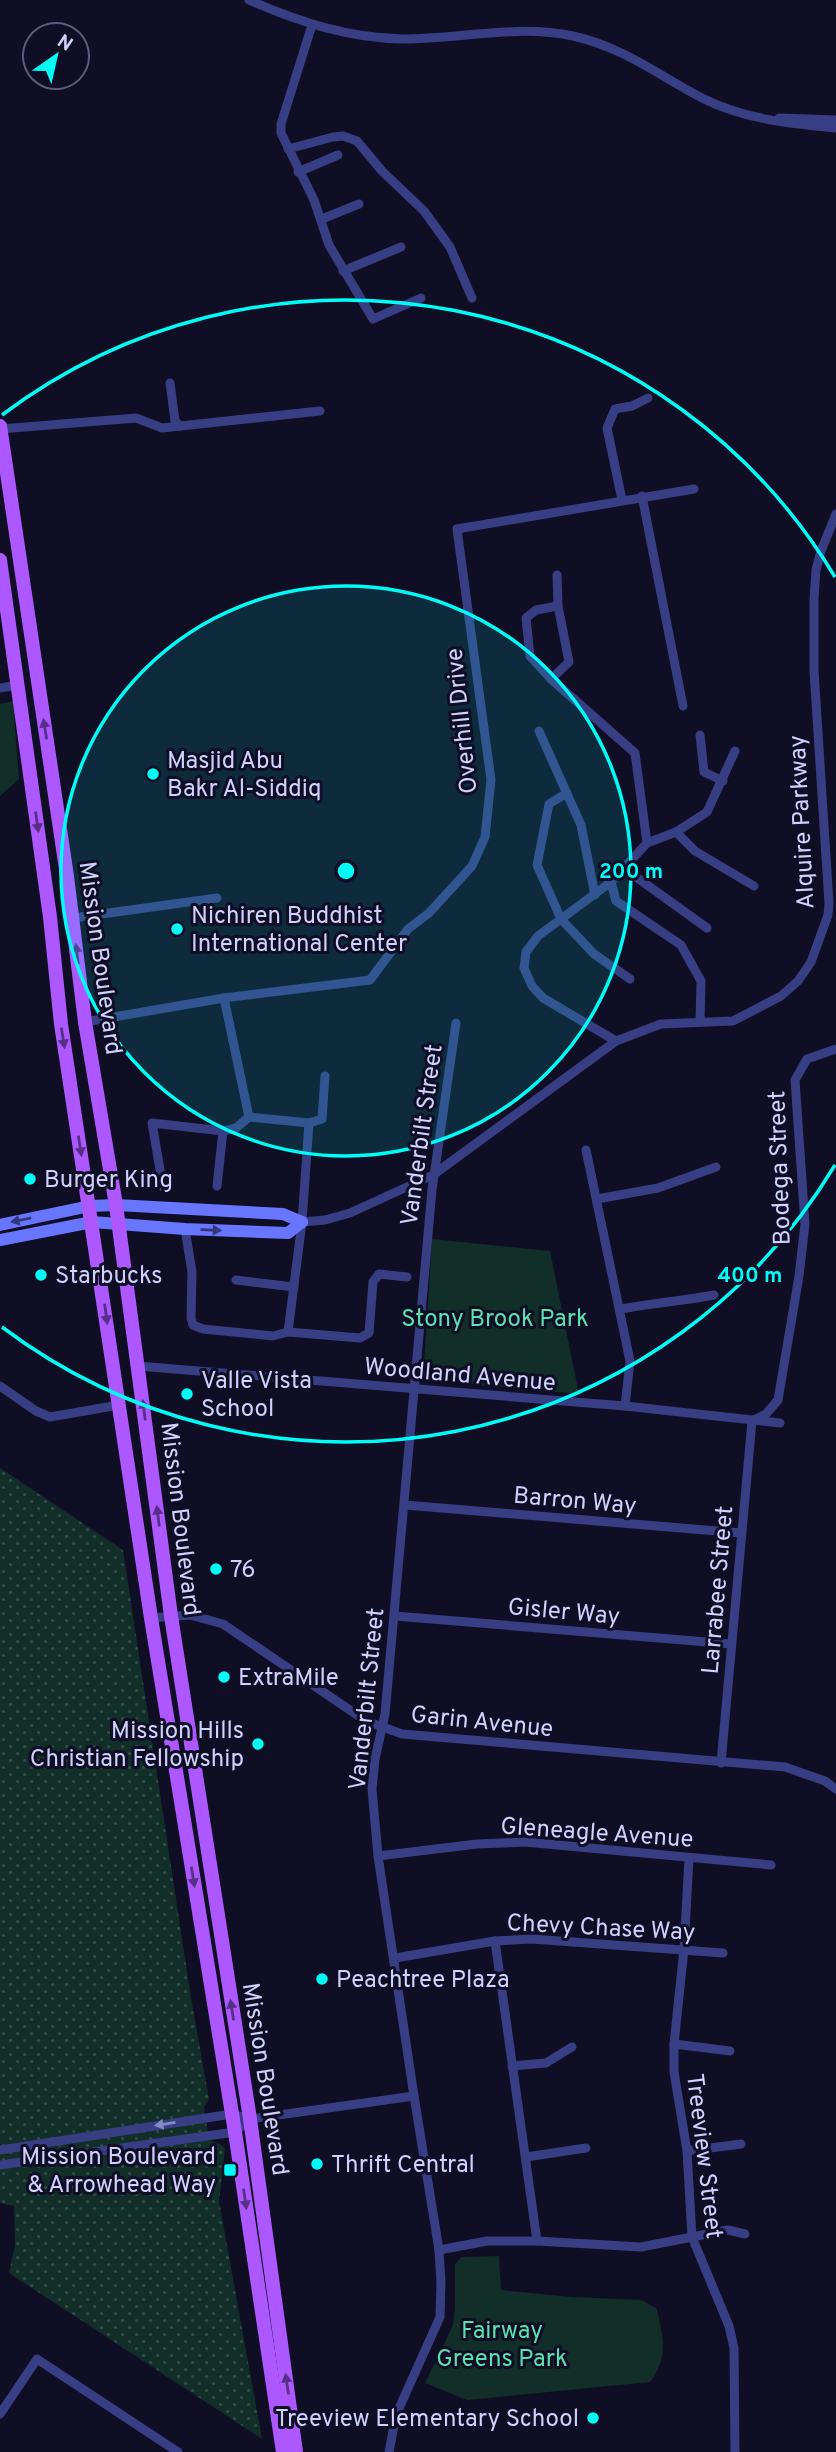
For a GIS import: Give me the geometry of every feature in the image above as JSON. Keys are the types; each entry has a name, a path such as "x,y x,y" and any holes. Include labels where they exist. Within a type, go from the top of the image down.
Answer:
{"main road":[{"name":"Mission Boulevard","path":"0,428 73,918 85,1022 119,1222 171,1616 250,2119 296,2452"},
{"name":"Mission Boulevard","path":"0,560 50,917 61,1024 151,1618 235,2132 283,2452"},
{"name":"Alquire Parkway","path":"0,1225 90,1206 116,1205 283,1214 302,1222 288,1233 92,1222 0,1240"}],"street":[{"path":"249,0 312,25 368,37 403,39 535,32 569,36 626,54 704,99 751,116 789,124 836,128"},
{"path":"312,25 281,124 281,133 321,219 329,245 373,319 421,298"},
{"path":"774,119 791,117 836,120"},
{"path":"288,149 334,137 343,136 357,141 382,171 424,211 450,247 472,298"},
{"path":"298,172 338,155"},
{"path":"321,219 359,204"},
{"path":"343,271 401,247"},
{"path":"170,383 175,421 180,426"},
{"path":"622,500 607,428 615,409 648,398"},
{"path":"0,428 136,418 162,428 320,411"},
{"name":"Overhill Drive","path":"85,1022 224,998 370,980 408,929 429,913 472,866 485,837 491,780 457,529 694,489"},
{"path":"642,496 683,706"},
{"name":"Alquire Parkway","path":"302,1222 350,1213 433,1175 616,1041 661,1024 733,1021 781,996 798,981 811,961 828,915 814,671 814,599 816,570 836,514"},
{"path":"551,679 569,662 558,606 557,575"},
{"path":"558,606 536,610 526,618 530,656 551,679 635,753 647,842"},
{"path":"0,688 17,685"},
{"path":"539,730 581,825 595,895"},
{"path":"700,735 704,772 723,781"},
{"path":"616,1041 542,998 532,986 524,968 526,952 538,936 611,882 647,842 676,832 707,812 735,751"},
{"path":"567,793 549,804 537,865 561,919 594,954 630,979"},
{"path":"676,832 695,851 754,886"},
{"path":"625,869 707,928"},
{"path":"611,882 616,901 681,945 701,981 699,1022"},
{"path":"73,918 217,898"},
{"path":"224,998 249,1116"},
{"name":"Vanderbilt Street","path":"389,2452 396,2415 440,2316 441,2282 439,2250 378,1856 372,1789 375,1759 383,1726 395,1616 433,1175 456,1023"},
{"name":"Bodega Street","path":"752,1421 766,1414 778,1401 799,1276 805,1224 795,1080 807,1059 836,1049"},
{"path":"163,1187 152,1123 223,1131 236,1128 249,1116 309,1123 322,1118 325,1076"},
{"path":"288,1332 302,1222 309,1123"},
{"path":"218,1186 223,1131"},
{"path":"586,1150 630,1361 625,1406"},
{"path":"597,1199 657,1188 716,1167"},
{"path":"186,1229 192,1272 191,1318 193,1325 203,1329 273,1336 288,1332 360,1338 369,1333 373,1282 379,1274 407,1277"},
{"path":"236,1280 295,1287"},
{"path":"621,1309 714,1295"},
{"name":"Woodland Avenue","path":"138,1366 625,1406 779,1423"},
{"path":"0,1386 36,1411 50,1416 119,1405"},
{"name":"Larrabee Street","path":"721,1763 752,1421"},
{"name":"Barron Way","path":"405,1505 741,1533"},
{"name":"Garin Avenue","path":"151,1618 190,1615 223,1624 366,1720 402,1734 785,1767 825,1781 836,1789"},
{"name":"Gisler Way","path":"395,1616 731,1644"},
{"name":"Gleneagle Avenue","path":"378,1856 477,1844 525,1842 771,1865"},
{"name":"Treeview Street","path":"689,1858 674,2072 687,2151 692,2237 729,2326 734,2348 735,2452"},
{"name":"Chevy Chase Way","path":"395,1958 495,1941 532,1939 723,1953"},
{"path":"495,1941 537,2241"},
{"path":"674,2044 730,2050"},
{"path":"512,2066 546,2063 572,2047"},
{"path":"0,2150 232,2114 250,2119 414,2096"},
{"path":"0,2165 235,2132 250,2119"},
{"path":"687,2151 741,2144"},
{"path":"526,2157 586,2148"},
{"path":"439,2250 487,2241 641,2247 728,2230 745,2234"},
{"path":"0,2414 37,2359 178,2452"}],"green space":[{"path":"13,701 19,779 0,796 0,704"},
{"name":"Stony Brook Park","path":"432,1239 550,1251 579,1394 423,1380"},
{"path":"0,1468 123,1550 191,1998 209,2099 204,2107 209,2140 225,2149 219,2201 262,2439 9,2273 15,2245 14,2206 0,2203"},
{"name":"Fairway Greens Park","path":"499,2256 501,2290 642,2300 657,2309 663,2347 660,2364 650,2382 467,2400 425,2383 453,2325 455,2264 462,2257"}],"place":[{"name":"Masjid Abu Bakr Al-Siddiq","path":"153,774"},
{"name":"Nichiren Buddhist International Center","path":"177,929"},
{"name":"Burger King","path":"30,1179"},
{"name":"Starbucks","path":"41,1275"},
{"name":"Valle Vista School","path":"187,1394"},
{"name":"76","path":"216,1569"},
{"name":"ExtraMile","path":"224,1677"},
{"name":"Mission Hills Christian Fellowship","path":"258,1744"},
{"name":"Peachtree Plaza","path":"322,1979"},
{"name":"Thrift Central","path":"317,2164"},
{"name":"Mission Boulevard & Arrowhead Way","path":"230,2170"},
{"name":"Treeview Elementary School","path":"593,2418"}]}
